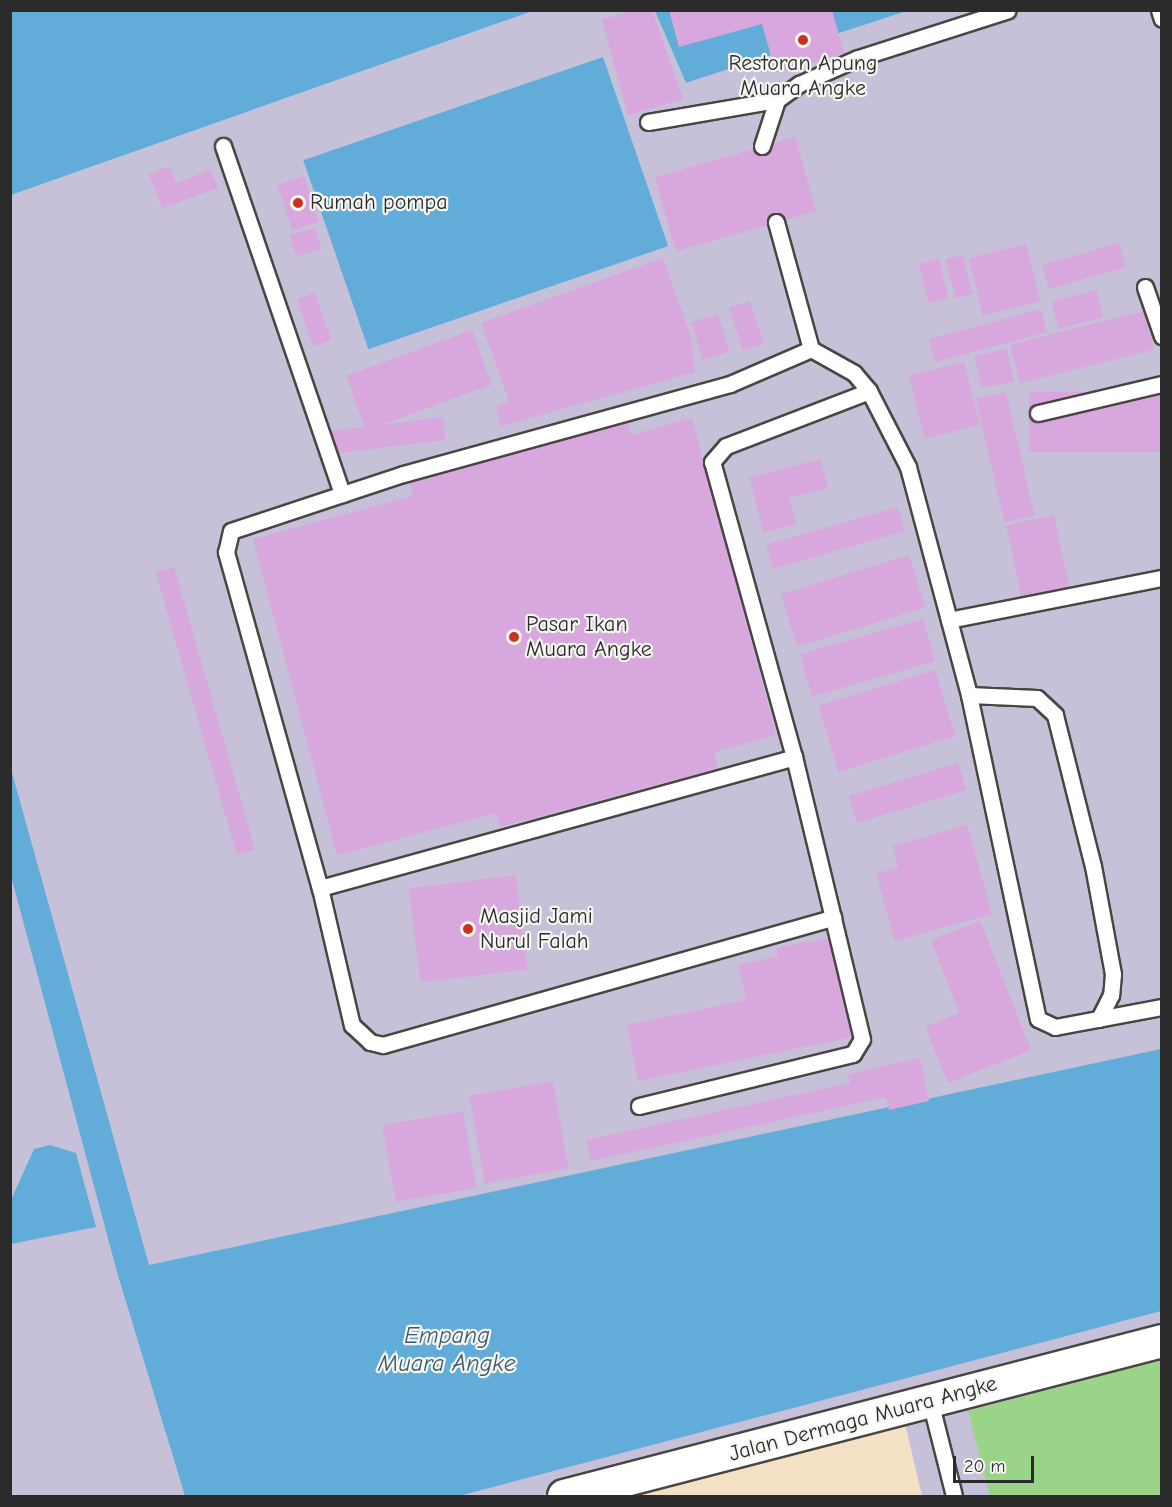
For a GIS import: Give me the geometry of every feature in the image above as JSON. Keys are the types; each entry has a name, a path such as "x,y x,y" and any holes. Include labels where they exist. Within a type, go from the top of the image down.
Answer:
{"street":[{"name":"Jalan Dermaga Muara Angke","path":"564,1497 616,1490 930,1401 1161,1341"}],"lane":[{"path":"648,122 777,100 858,58 1008,10"},
{"path":"1160,10 1161,19"},
{"path":"762,146 777,100"},
{"path":"223,146 342,494"},
{"path":"776,222 811,350 854,374 869,392 908,467 969,695 1035,1011 1049,1027 1161,1007"},
{"path":"1145,287 1161,336"},
{"path":"811,350 730,384 342,494 234,529 225,543 320,888 352,1025 370,1042 383,1045 833,918"},
{"path":"1038,412 1161,384"},
{"path":"639,1106 853,1054 862,1039 794,756 712,462 726,446 869,392"},
{"path":"950,620 1161,578"},
{"path":"969,695 1037,698 1055,715 1093,866 1113,974 1111,995 1099,1019"},
{"path":"320,888 794,756"},
{"path":"930,1401 954,1497"}],"shaded area":[{"path":"533,11 655,11 686,83 907,11 1161,11 1161,1496 922,1496 904,1419 579,1496 11,1496 11,195"}],"green space":[{"path":"1161,1360 1161,1496 990,1496 968,1411"}],"water":[{"path":"11,10 533,10 533,11 11,195"},
{"path":"655,11 907,11 686,83"},
{"path":"603,57 668,246 368,349 303,160"},
{"name":"Empang Muara Angke","path":"11,769 149,1265 1161,1049 1161,1311 459,1496 185,1496 117,1272 11,876"},
{"path":"50,1145 76,1153 96,1227 11,1244 11,1200 34,1149"}],"building":[{"path":"631,10 652,10 683,99 628,115 602,20"},
{"name":"Restoran Apung Muara Angke","path":"669,10 832,10 844,53 776,73 762,24 679,47"},
{"path":"795,137 816,211 676,251 655,177"},
{"path":"170,166 176,183 211,170 218,188 162,208 149,174"},
{"name":"Rumah pompa","path":"304,176 319,222 292,230 277,185"},
{"path":"315,228 321,249 296,256 290,235"},
{"path":"1119,243 1126,267 1049,289 1042,265"},
{"path":"1026,244 1040,301 983,316 969,258"},
{"path":"963,255 973,294 955,298 946,259"},
{"path":"663,258 691,337 695,372 501,426 496,407 509,401 481,323"},
{"path":"939,259 949,298 928,303 919,264"},
{"path":"1096,290 1103,317 1059,329 1052,302"},
{"path":"315,293 331,340 313,346 297,299"},
{"path":"750,301 764,344 743,351 729,308"},
{"path":"1041,309 1047,332 935,362 929,339"},
{"path":"1144,311 1154,350 1020,383 1010,344"},
{"path":"718,314 729,351 703,359 691,322"},
{"path":"472,330 492,385 366,430 346,376"},
{"path":"1007,349 1014,381 982,388 975,356"},
{"path":"964,362 980,425 924,439 909,376"},
{"path":"1006,392 1035,516 1004,523 976,399"},
{"path":"1029,392 1161,392 1161,452 1029,452"},
{"path":"443,417 446,440 333,454 330,431"},
{"name":"Pasar Ikan Muara Angke","path":"692,418 776,735 714,752 718,768 500,827 496,813 337,855 253,539 413,496 409,480 628,421 631,435"},
{"path":"820,459 828,488 789,498 796,524 764,533 749,478"},
{"path":"898,507 905,531 773,569 766,545"},
{"path":"1054,515 1070,590 1022,601 1006,525"},
{"path":"909,555 925,608 797,647 781,594"},
{"path":"174,567 255,850 237,855 156,572"},
{"path":"923,619 935,661 812,697 800,654"},
{"path":"935,670 955,736 839,772 818,706"},
{"path":"958,763 966,790 857,823 849,796"},
{"path":"967,825 992,914 895,941 876,874 898,867 893,846"},
{"name":"Masjid Jami Nurul Falah","path":"516,875 528,969 420,982 409,888"},
{"path":"980,921 1031,1050 948,1083 925,1027 959,1013 931,940"},
{"path":"832,937 852,1037 638,1081 627,1025 746,1000 739,965 778,956 776,948"},
{"path":"920,1058 929,1101 889,1110 886,1097 591,1161 586,1140 850,1083 848,1074"},
{"path":"553,1081 568,1169 485,1183 469,1096"},
{"path":"463,1111 477,1188 396,1202 382,1125"}],"place":[{"name":"Restoran Apung Muara Angke","path":"803,40"},
{"name":"Rumah pompa","path":"298,203"},
{"name":"Pasar Ikan Muara Angke","path":"514,637"},
{"name":"Masjid Jami Nurul Falah","path":"468,929"}]}
